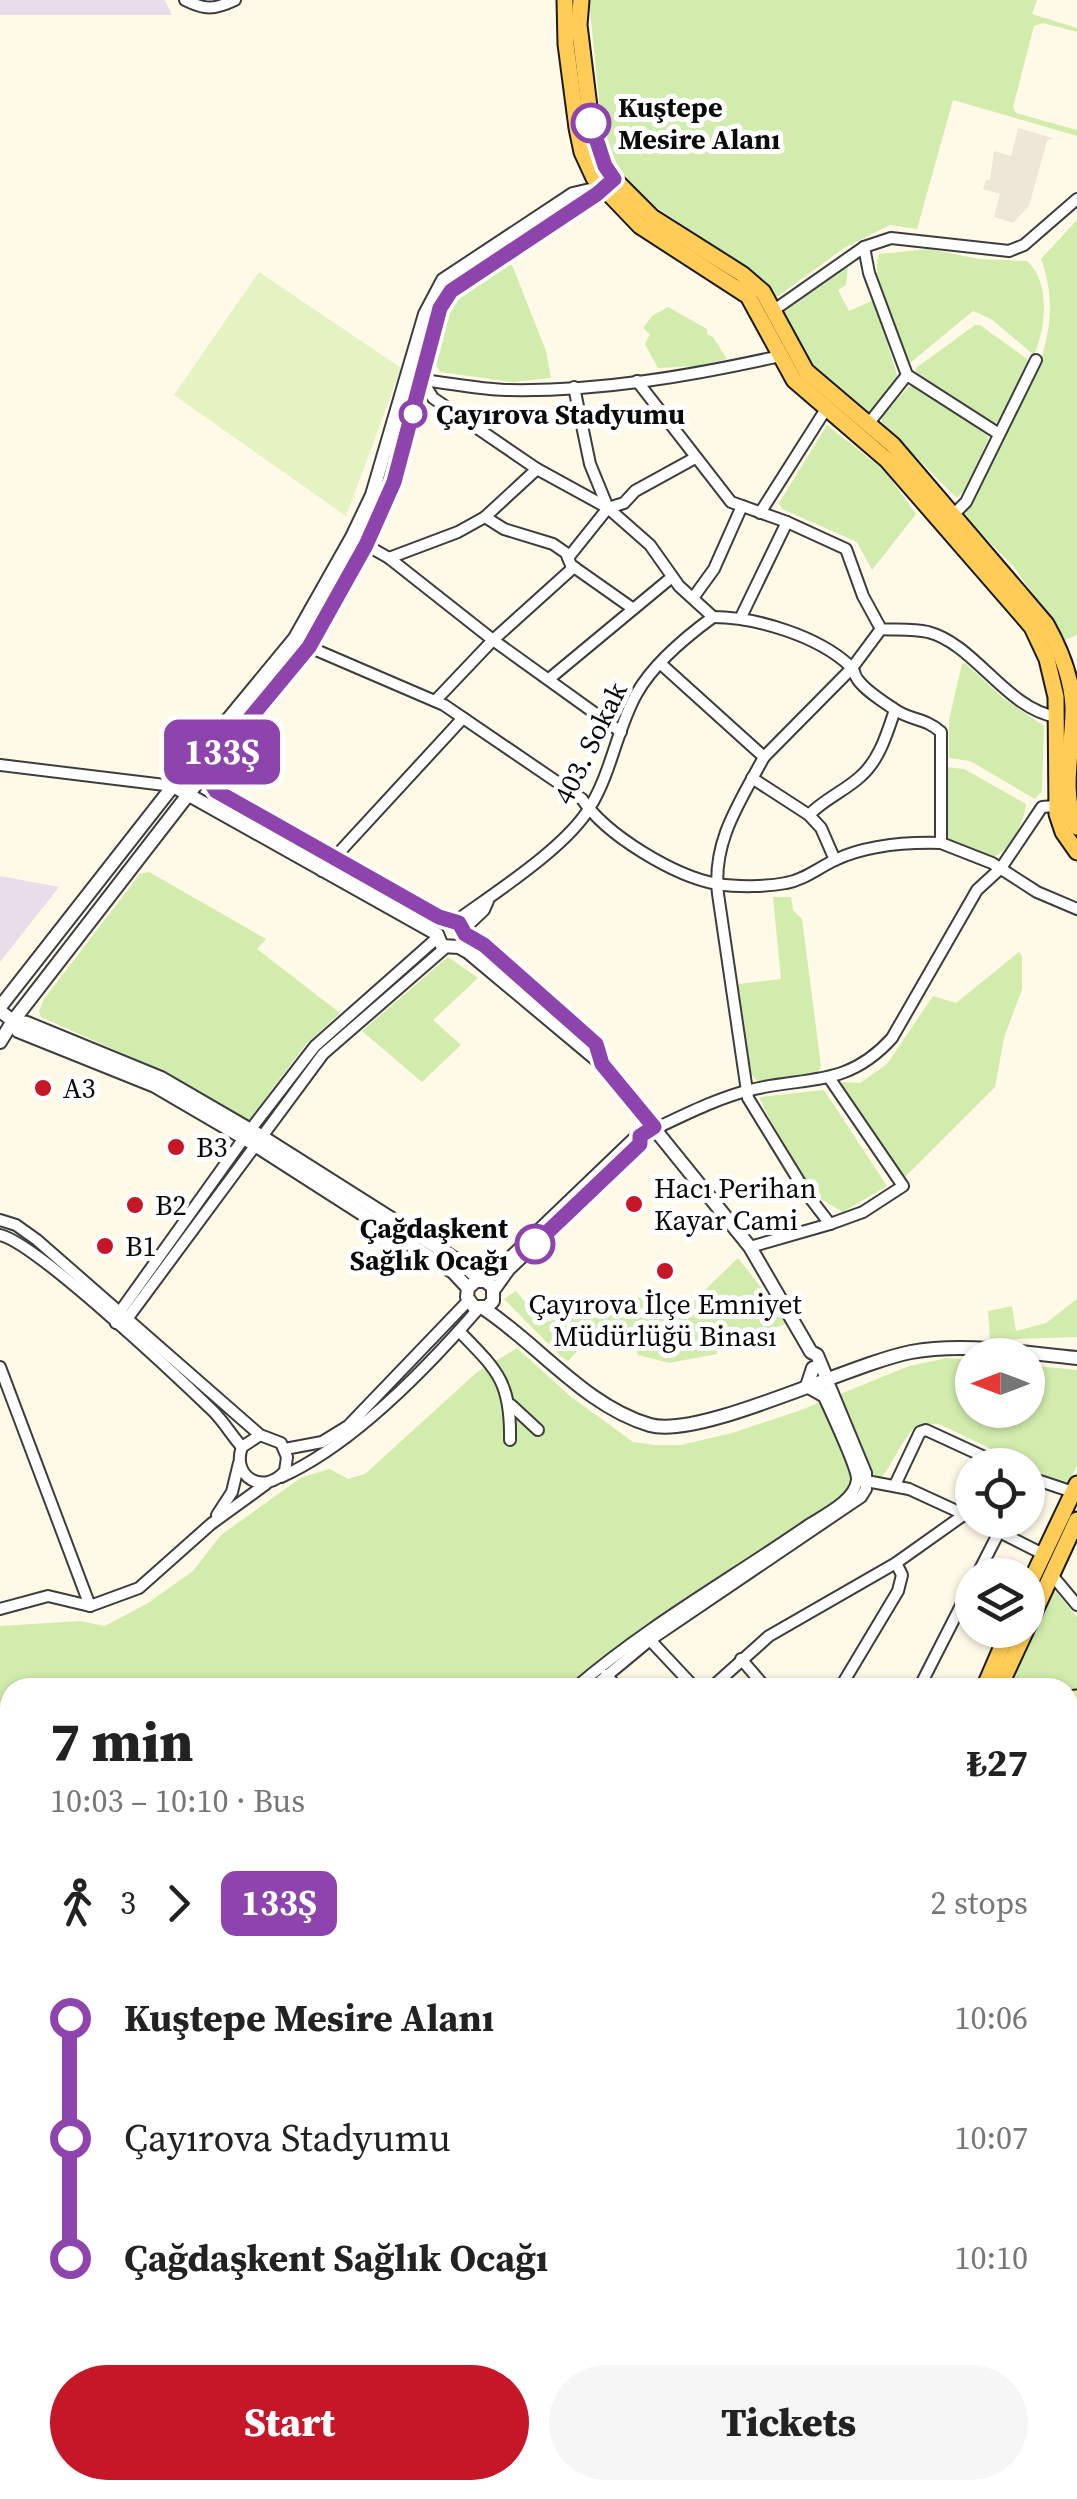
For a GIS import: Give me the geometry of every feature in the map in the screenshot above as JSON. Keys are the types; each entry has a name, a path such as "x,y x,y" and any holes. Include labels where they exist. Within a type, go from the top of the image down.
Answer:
{"main road":[{"path":"565,0 566,44 579,141 588,166 652,217 756,284 806,372 893,445 1046,624 1064,662 1075,705 1070,799 1077,827"},
{"path":"581,0 590,123 608,183 640,226 748,296 794,380 887,460 1026,618 1048,660 1058,727 1056,806 1063,832 1077,852"},
{"path":"1041,1558 1075,1488"},
{"path":"1045,1589 1077,1520"},
{"path":"988,1678 1001,1648"},
{"path":"1006,1678 1019,1648"}],"street":[{"path":"184,0 204,10 236,0"},
{"path":"0,1042 12,1021 208,769 309,647 366,545 394,482 425,314 442,280 573,194 608,183"},
{"path":"774,310 864,247 891,238 1010,251 1024,245 1077,199"},
{"path":"864,247 869,273 907,375 998,434"},
{"path":"416,375 503,390 574,387 712,371 780,356"},
{"path":"953,515 966,502 1036,360"},
{"path":"416,375 433,398 537,469 608,508 650,545 672,577 714,617 741,617 778,628 819,647 852,668 858,681 903,716 928,720 941,732 940,842"},
{"path":"416,375 372,495 295,638 173,786 0,1009 18,1032 155,1086 253,1137 453,1272 519,1333 610,1407 655,1426 682,1425 825,1385 908,1352 955,1347 1077,1354"},
{"path":"869,424 907,375"},
{"path":"637,381 731,502 846,549 863,596 881,629"},
{"path":"574,387 590,464 608,508"},
{"path":"760,512 826,409"},
{"path":"435,701 571,562 608,508 696,458"},
{"path":"389,558 458,532 484,517 537,469"},
{"path":"693,598 714,569 742,506"},
{"path":"484,517 504,529 553,544 632,608"},
{"path":"741,617 786,522"},
{"path":"352,538 389,558 493,640 622,732"},
{"path":"549,678 672,577"},
{"name":"403. Sokak","path":"120,1318 253,1137 323,1054 589,810 616,753 638,692 660,664 714,617"},
{"path":"881,629 930,632 959,650 1009,694 1055,718 1075,705"},
{"path":"830,1224 748,1098 717,884 723,832 764,757 852,668 881,629"},
{"path":"295,638 331,659 435,701 463,718 582,799 589,810 673,869 717,884 784,884 800,880 835,860 904,842 940,842 1001,868 1038,892 1077,909"},
{"path":"660,664 764,757"},
{"path":"809,815 822,801 862,776 876,757 895,710"},
{"path":"322,871 463,718"},
{"path":"196,758 208,769 216,791 333,858 451,934"},
{"path":"0,766 173,786 322,871 451,934 484,945 596,1044 602,1064 750,1247 811,1352 809,1359 817,1366 825,1385 862,1480 856,1503 650,1640 602,1678"},
{"path":"752,778 809,815 821,828 835,860"},
{"path":"285,1449 322,1442 348,1426 640,1144 640,1136 748,1090 830,1079 878,1054 892,1038 977,890 1001,868 1042,807 1056,806"},
{"path":"131,839 146,850"},
{"path":"750,1247 863,1212 903,1186 830,1079"},
{"path":"0,1220 24,1230 120,1318 260,1436 275,1438 285,1449 287,1464 280,1477"},
{"path":"0,1235 29,1250 120,1318 216,1414 242,1447"},
{"path":"0,1610 48,1596 90,1606 139,1588 211,1524 266,1484 338,1446 460,1331 481,1294"},
{"path":"460,1331 494,1367 511,1404 538,1430"},
{"path":"817,1366 825,1385"},
{"path":"0,1367 90,1606"},
{"path":"510,1440 511,1404"},
{"path":"895,1485 920,1432 926,1430 965,1448"},
{"path":"211,1524 232,1492 242,1447 260,1436"},
{"path":"239,1462 251,1481 266,1484"},
{"path":"862,1480 895,1485 955,1511"},
{"path":"588,1678 652,1627 843,1501 862,1480"},
{"path":"1045,1482 1075,1488"},
{"path":"721,1678 769,1636 955,1528"},
{"path":"1011,1538 1043,1554"},
{"path":"846,1678 898,1591 902,1575 896,1563"},
{"path":"1052,1574 1077,1605"},
{"path":"923,1678 955,1617"},
{"path":"650,1640 686,1678"},
{"path":"741,1659 757,1678"},
{"path":"606,1674 609,1678"}],"shaded area":[{"path":"0,0 165,0 172,15 0,15"},
{"path":"1018,128 1053,138 1047,141 1029,206 1013,223 994,217 1000,194 983,189 986,180 990,180 994,151 1011,156"},
{"path":"0,876 59,887 0,962"}],"green space":[{"path":"589,0 1037,0 1032,14 1077,28 1077,32 1043,23 1034,26 1013,107 1016,113 1077,130 1077,136 953,100 917,229 890,225 844,248 777,297 762,278 647,201 620,171 602,130"},
{"path":"1077,220 1077,635 1063,641 1015,568 964,516 1041,360 1049,328 1049,294 1041,259"},
{"path":"929,249 979,259 1027,261 1040,281 1044,306 1034,355 991,319 973,311 910,363 887,308 877,265 879,254"},
{"path":"503,265 512,265 546,351 551,378 512,382 440,372 436,365 451,304"},
{"path":"848,267 846,285 838,290 849,311 874,300 897,375 895,385 869,415 818,370 784,312"},
{"name":"Çayırova Stadyumu","path":"259,272 401,368 346,516 174,395"},
{"path":"668,307 707,329 727,359 697,366 658,368 645,344 650,334 643,328 652,316"},
{"path":"975,325 1027,359 1016,396 993,425 916,372 916,368"},
{"path":"915,385 989,437 968,486 957,498 882,423 882,417 908,387"},
{"path":"827,425 885,471 916,514 872,570 857,542 782,509 779,503"},
{"path":"965,663 1003,698 1044,726 1042,791 1035,799 970,761 949,758 949,720"},
{"path":"947,767 964,769 1026,804 1015,836 991,858 955,845 946,837"},
{"path":"149,872 266,939 257,949 340,1013 306,1044 249,1120 169,1074 41,1017 44,999 140,874"},
{"path":"773,897 791,897 793,910 802,919 821,1066 816,1076 760,1084 751,1074 738,984 781,979"},
{"path":"1019,952 1022,989 1004,1038 995,1087 905,1177 841,1088 843,1082 860,1083 887,1064 933,996 956,1003"},
{"path":"448,957 478,978 433,1020 461,1045 422,1082 362,1031"},
{"path":"824,1090 887,1186 843,1212 817,1197 786,1154 759,1097"},
{"path":"738,1258 789,1323 716,1347 717,1354 669,1363 638,1355 636,1348 604,1324 568,1361 504,1299 516,1291 542,1323 643,1296 670,1324"},
{"path":"1077,1299 1077,1337 990,1338 988,1311 1012,1306 1016,1331 1046,1323"},
{"path":"517,1348 570,1396 633,1442 655,1445 681,1445 732,1433 909,1366 947,1358 955,1359 955,1428 1045,1428 1045,1367 1077,1370 1077,1466 1069,1482 1045,1475 1045,1448 989,1448 939,1424 917,1425 871,1489 600,1664 591,1678 0,1678 0,1626 80,1621 105,1626 148,1603 193,1571 221,1535 302,1477 330,1469 348,1479 365,1474 476,1373"},
{"path":"1050,1592 1056,1592 1077,1617 1077,1678 1015,1678 1025,1648 1045,1648 1045,1603"}],"bus line":[{"name":"133Ş","path":"535,1244 640,1144 640,1136 654,1127 602,1064 596,1044 484,945 465,934 459,923 439,917 216,791 208,769 309,647 366,545 394,482 440,308 451,291 614,179 598,149 591,123"}],"place":[{"name":"Kuştepe Mesire Alanı","path":"591,123"},
{"name":"Çayırova Stadyumu","path":"413,414"},
{"name":"A3","path":"43,1088"},
{"name":"B3","path":"176,1147"},
{"name":"Hacı Perihan Kayar Cami","path":"634,1204"},
{"name":"B2","path":"135,1205"},
{"name":"Çağdaşkent Sağlık Ocağı","path":"535,1244"},
{"name":"B1","path":"105,1246"},
{"name":"Çayırova İlçe Emniyet Müdürlüğü Binası","path":"665,1271"}]}
